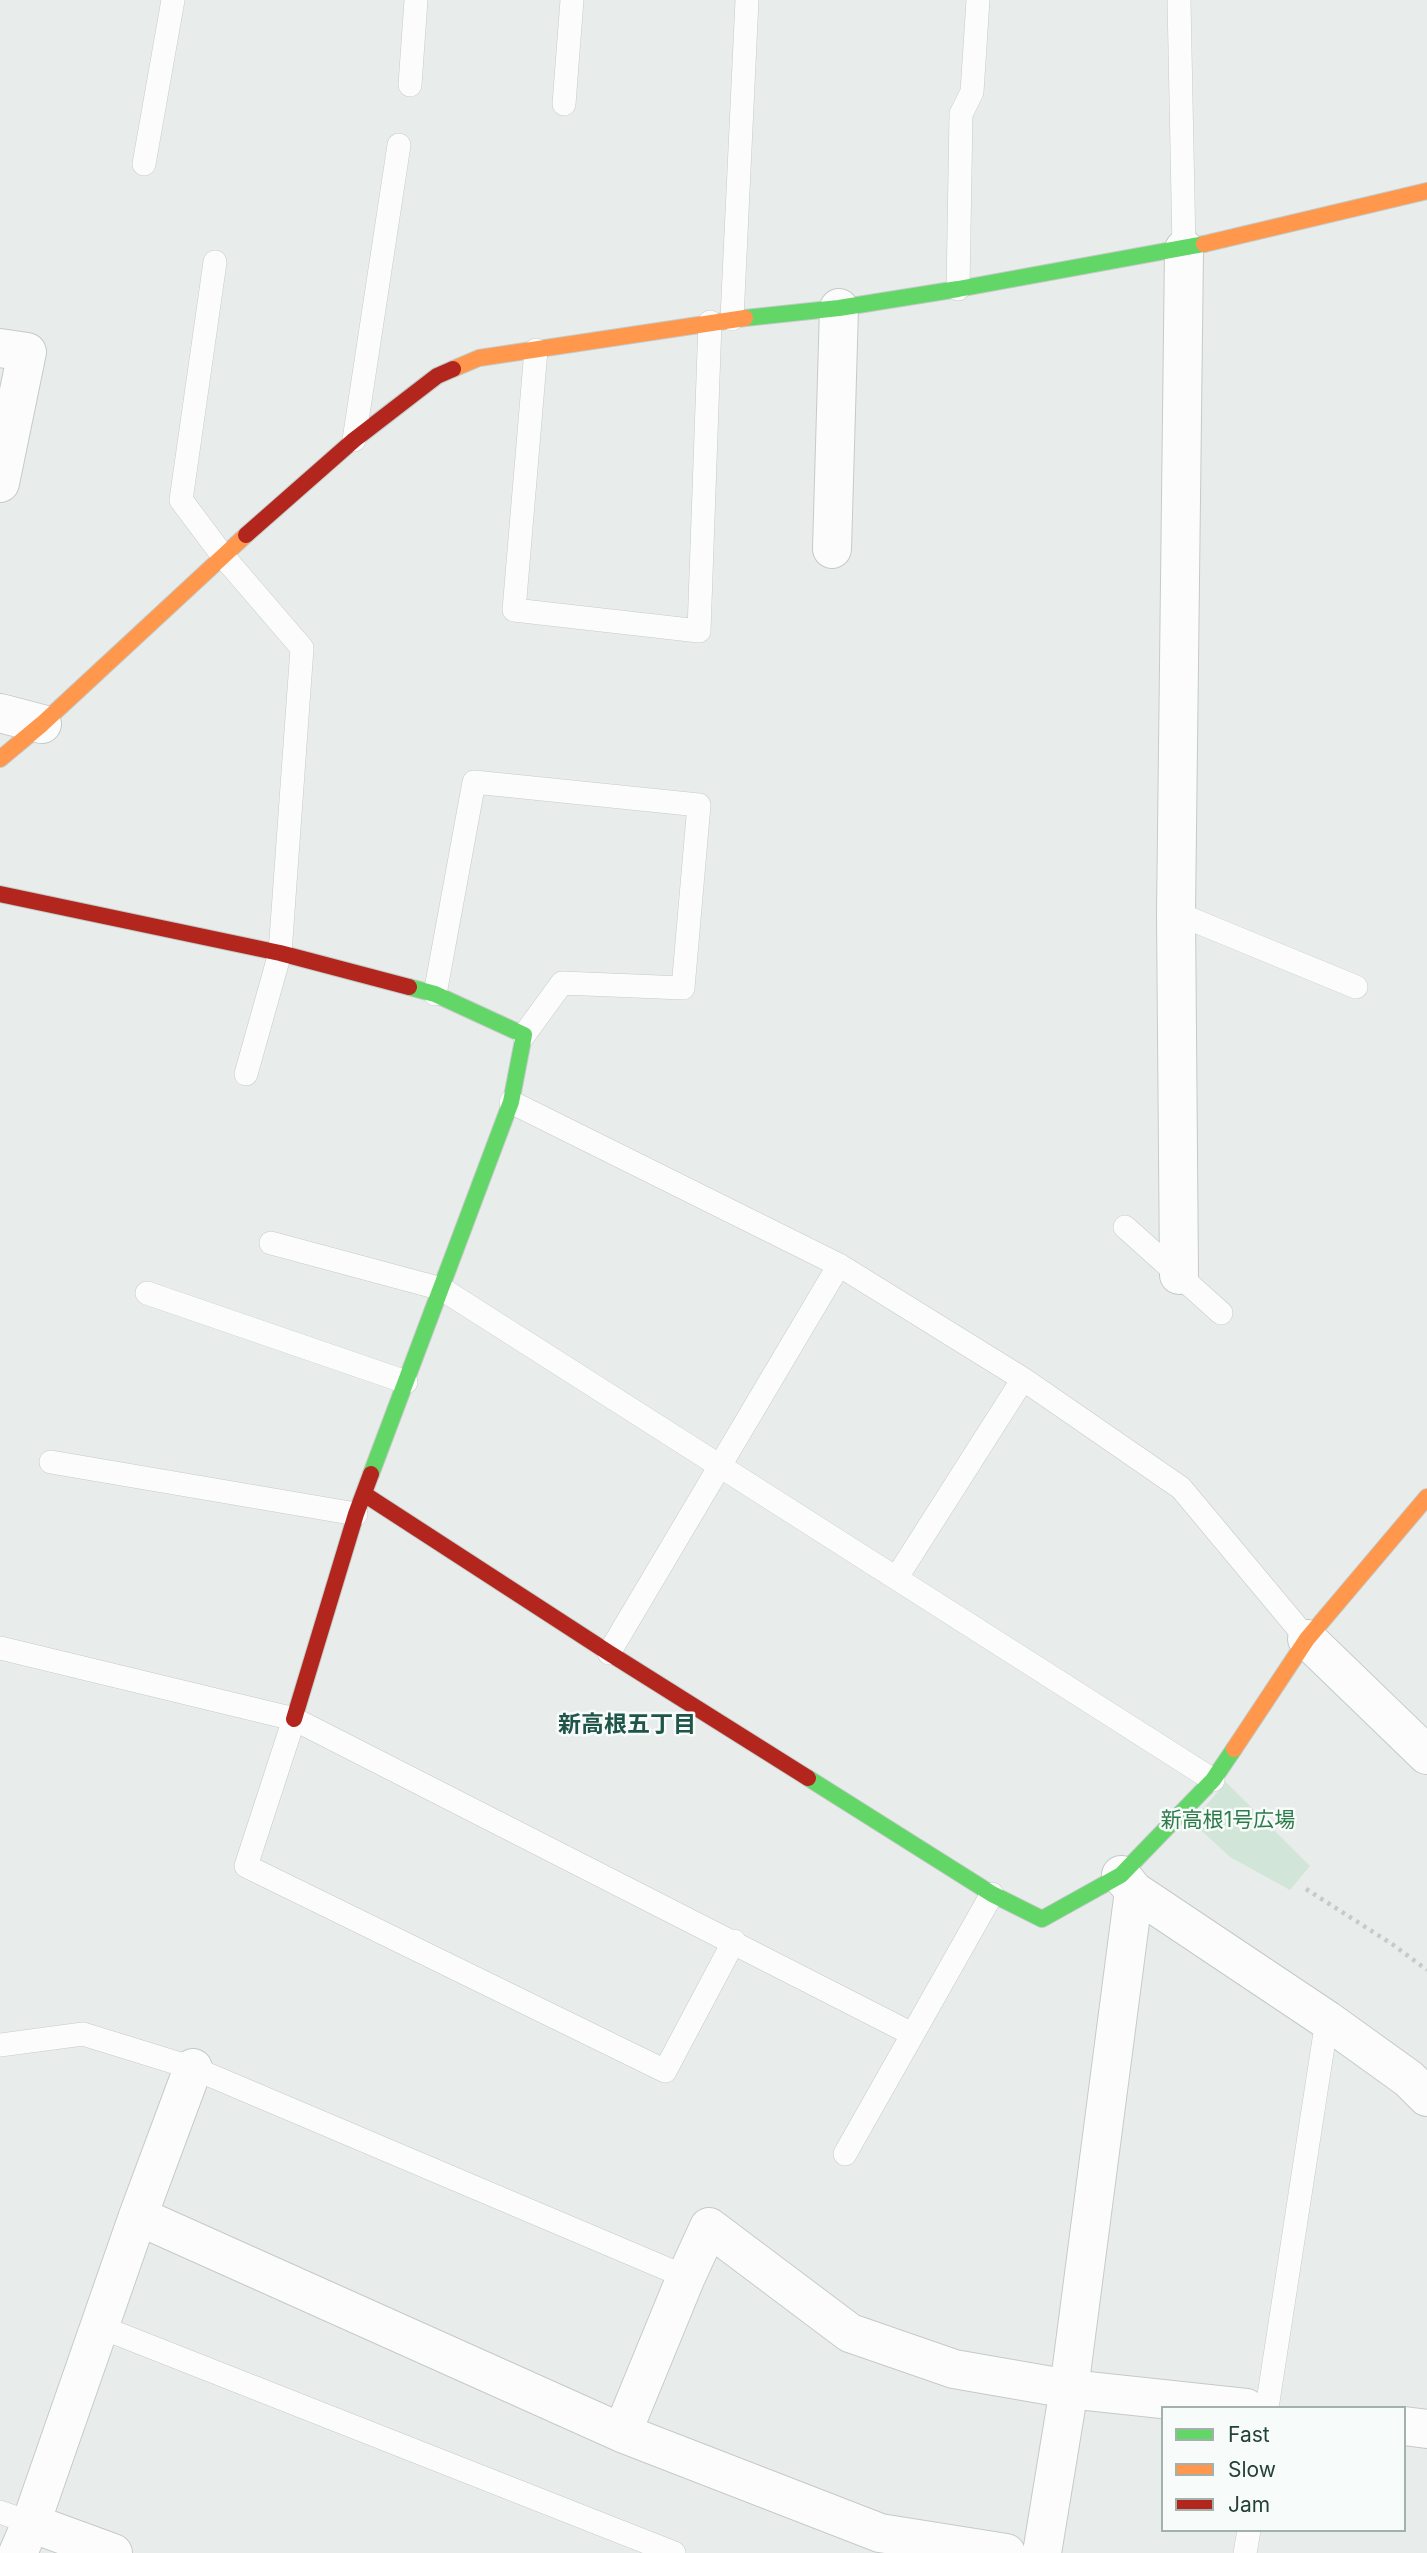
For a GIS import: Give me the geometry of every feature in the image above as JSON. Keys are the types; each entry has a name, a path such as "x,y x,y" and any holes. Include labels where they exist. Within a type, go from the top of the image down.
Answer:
{"street":[{"path":"0,759 42,724 223,556 354,440 437,376 479,358 721,321 839,308 958,289 1184,249 1427,191"},
{"path":"1179,1275 1175,913 1184,249"},
{"path":"832,549 839,308"},
{"path":"0,348 27,352 0,483"},
{"path":"0,713 42,724"},
{"path":"0,894 280,953 435,994 524,1035 510,1102 360,1504 294,1719"},
{"path":"360,1504 609,1653 992,1894 1042,1919 1128,1883 1213,1780 1307,1639 1427,1497"},
{"path":"1307,1639 1427,1755"},
{"path":"1128,1883 1409,2079 1427,2097"},
{"path":"1042,2553 1069,2389 1128,1883"},
{"path":"113,2553 16,2529 98,2326 193,2068"},
{"path":"138,2216 622,2433 877,2543 1006,2553"},
{"path":"622,2433 709,2227 850,2333 954,2369 1069,2389 1228,2406"},
{"path":"1406,2426 1427,2429"}],"lane":[{"path":"144,164 173,0"},
{"path":"410,85 416,0"},
{"path":"564,104 572,0"},
{"path":"536,350 514,610 699,631 747,0"},
{"path":"958,289 961,114 972,92 978,0"},
{"path":"1179,0 1184,249"},
{"path":"354,440 399,145"},
{"path":"215,262 181,500 223,556 303,648 280,953 246,1074"},
{"path":"435,994 474,782 699,805 683,988 562,983 524,1035"},
{"path":"1175,913 1356,988"},
{"path":"510,1102 839,1265 1023,1379 1181,1488 1307,1639"},
{"path":"1125,1227 1221,1312"},
{"path":"271,1244 442,1289 1213,1780"},
{"path":"609,1653 839,1265"},
{"path":"147,1293 406,1382"},
{"path":"897,1577 1023,1379"},
{"path":"51,1462 360,1504"},
{"path":"0,1648 294,1719 912,2034"},
{"path":"294,1719 246,1866 664,2071 734,1941"},
{"path":"845,2154 992,1894"},
{"path":"1267,2406 1326,2020"},
{"path":"0,2045 83,2034 193,2068 686,2277"},
{"path":"98,2326 674,2553"},
{"path":"1245,2553 1249,2532"}],"path":[{"path":"1306,1889 1392,1944 1427,1970"}],"green space":[{"name":"新高根1号広場","path":"1226,1782 1310,1866 1290,1890 1230,1857 1192,1822"}],"traffic: fast":[{"path":"745,318 839,308 958,289 1204,244"},
{"path":"371,1474 511,1102 524,1035 435,994 409,987"},
{"path":"808,1778 992,1894 1042,1919 1121,1875 1213,1780 1234,1749"}],"traffic: slow":[{"path":"1204,244 1427,191"},
{"path":"453,369 479,358 745,318"},
{"path":"0,759 42,724 246,535"},
{"path":"1234,1749 1307,1639 1427,1497"}],"traffic: jam":[{"path":"246,535 354,440 437,376 453,369"},
{"path":"0,894 280,953 409,987"},
{"path":"294,1719 356,1514 371,1474"},
{"path":"364,1494 808,1778"}],"district":[{"name":"新高根五丁目","path":"627,1725"}]}
